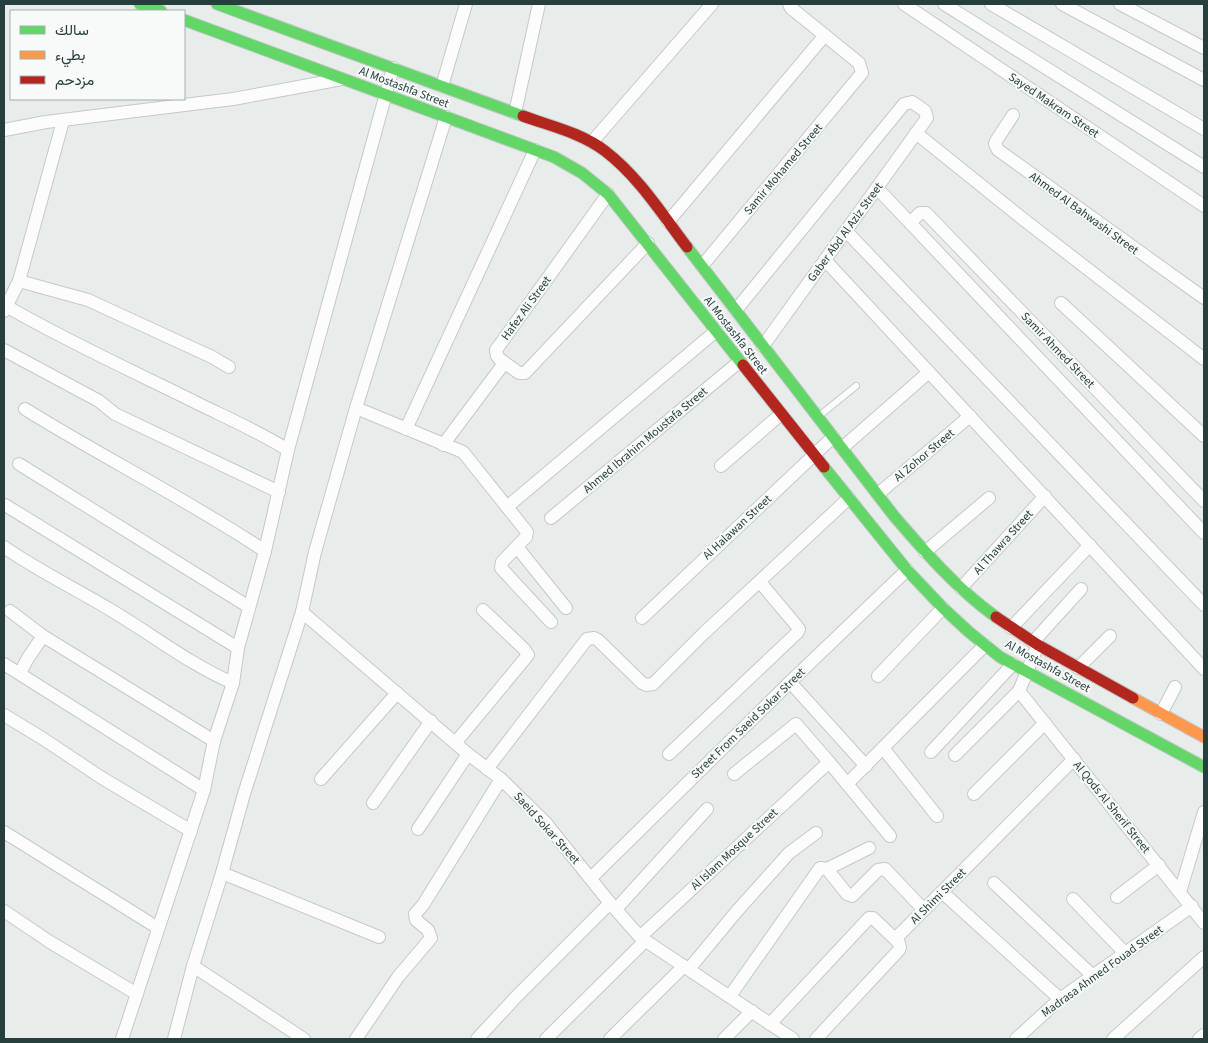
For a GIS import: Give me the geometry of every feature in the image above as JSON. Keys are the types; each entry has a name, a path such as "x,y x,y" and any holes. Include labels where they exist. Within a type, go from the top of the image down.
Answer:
{"street":[{"path":"140,4 157,10"},
{"name":"Al Mostashfa Street","path":"217,4 592,142 631,174 878,494 925,552 961,588 987,611 1035,644 1204,737"},
{"path":"442,86 466,4"},
{"path":"515,113 539,4"},
{"path":"592,142 712,4"},
{"path":"668,222 825,35 791,8 789,4"},
{"name":"Sayed Makram Street","path":"904,4 1204,206"},
{"path":"944,4 1204,167"},
{"path":"991,4 1204,129"},
{"path":"1062,4 1204,80"},
{"path":"1120,4 1204,48"},
{"name":"Al Mostashfa Street","path":"185,20 554,157 582,173 608,194 739,362 907,570 943,608 985,644 1013,664 1204,767"},
{"name":"Samir Mohamed Street","path":"702,266 862,73 859,63 825,35"},
{"path":"122,1039 204,790 214,741 234,683 238,648 265,551 288,450 393,68"},
{"path":"4,130 233,99 344,79"},
{"name":"Gaber Abd Al Aziz Street","path":"736,310 904,104 912,102 925,111 927,118 763,346"},
{"name":"Ahmed Al Bahwashi Street","path":"1013,115 996,141 998,150 1204,298"},
{"path":"174,1039 193,966 244,794 302,612 315,552 356,408 446,117"},
{"path":"63,121 19,282 5,309 260,433 288,450"},
{"path":"916,133 1023,219 1204,359"},
{"path":"406,429 535,150"},
{"path":"877,188 1103,426 1202,527"},
{"name":"Hafez Ali Street","path":"443,445 502,366 496,350 608,194"},
{"name":"Samir Ahmed Street","path":"910,223 920,213 926,213 1204,501"},
{"path":"846,231 1204,605"},
{"path":"501,360 519,373 526,373 648,243"},
{"path":"825,260 1204,669"},
{"path":"19,282 88,300 212,357 229,367"},
{"path":"1061,302 1204,436"},
{"path":"507,507 716,331"},
{"path":"4,350 99,401 115,414 279,492"},
{"name":"Ahmed Ibrahim Moustafa Street","path":"550,518 739,362"},
{"path":"842,448 929,372"},
{"path":"356,408 443,445 456,448 468,458 527,532 526,537 502,562 500,566 502,570 551,622"},
{"path":"25,409 80,443 228,526 265,551"},
{"path":"1103,426 1118,411"},
{"path":"721,466 781,414"},
{"name":"Al Zohor Street","path":"878,494 970,416"},
{"name":"Al Halawan Street","path":"642,618 833,437"},
{"path":"19,464 249,607"},
{"name":"Al Thawra Street","path":"961,588 1044,496"},
{"path":"487,769 587,639 594,638 598,640 642,683 646,685 653,684 704,633 849,498"},
{"path":"925,552 989,498"},
{"path":"4,505 238,648"},
{"path":"1011,628 1090,545"},
{"path":"4,546 19,557 109,609 212,674 234,683"},
{"path":"517,547 566,608"},
{"name":"Street From Saeid Sokar Street","path":"591,878 907,570"},
{"path":"669,754 797,633 798,629 796,626 760,582"},
{"path":"955,756 1020,691 1035,644 1081,588"},
{"path":"878,676 943,608"},
{"path":"456,742 528,655 483,610"},
{"path":"10,611 43,636 214,741"},
{"name":"Saeid Sokar Street","path":"302,612 468,754 501,779 544,822 642,939 687,967 792,1039"},
{"path":"20,673 43,636"},
{"path":"1078,668 1110,636"},
{"path":"847,784 985,644"},
{"path":"4,664 109,732 204,790"},
{"path":"931,752 1013,664"},
{"path":"790,682 866,766"},
{"path":"1161,714 1175,687"},
{"name":"Al Qods Al Sherif Street","path":"1020,691 1204,923"},
{"path":"321,779 397,693"},
{"path":"4,715 102,778 191,831"},
{"path":"373,803 431,721"},
{"path":"974,794 1045,723"},
{"path":"734,774 794,724 797,725 890,836"},
{"path":"883,748 937,816"},
{"path":"418,829 468,754"},
{"name":"Al Shimi Street","path":"816,1039 898,951 900,947 897,941 898,937 1074,759"},
{"name":"Al Islam Mosque Street","path":"546,1039 642,939 829,762"},
{"path":"356,1039 398,977 431,938 428,930 416,920 416,914 501,779"},
{"path":"477,1039 516,997 613,906 707,809"},
{"path":"1180,892 1204,812"},
{"path":"4,832 158,928"},
{"path":"610,1039 687,967 789,852 816,833"},
{"path":"730,996 818,870 820,868 827,869 868,848"},
{"path":"1117,897 1159,865"},
{"path":"827,869 847,894 852,896 878,870 885,869 924,910"},
{"path":"222,872 378,937"},
{"path":"994,883 1093,976"},
{"path":"942,892 1060,999"},
{"path":"1073,899 1125,953"},
{"name":"Madrasa Ahmed Fouad Street","path":"1016,1039 1060,999 1192,906"},
{"path":"4,911 50,942 137,994"},
{"path":"770,1024 869,918 873,918 897,941"},
{"path":"1113,1039 1204,957"},
{"path":"193,966 304,1039"},
{"path":"724,1039 752,1011"},
{"path":"1200,1039 1204,1035"}],"lane":[{"path":"818,417 856,386"}],"traffic: fast":[{"path":"140,4 158,10"},
{"path":"217,4 523,116"},
{"path":"185,20 554,157 582,173 608,194 743,365"},
{"path":"687,247 894,516 955,582 996,617"},
{"path":"824,467 907,570 943,608 1000,657 1204,767"}],"traffic: slow":[{"path":"1133,698 1204,737"}],"traffic: jam":[{"path":"523,116 566,130 586,139 605,151 639,184 687,247"},
{"path":"743,365 824,467"},
{"path":"996,617 1038,645 1133,698"}]}
